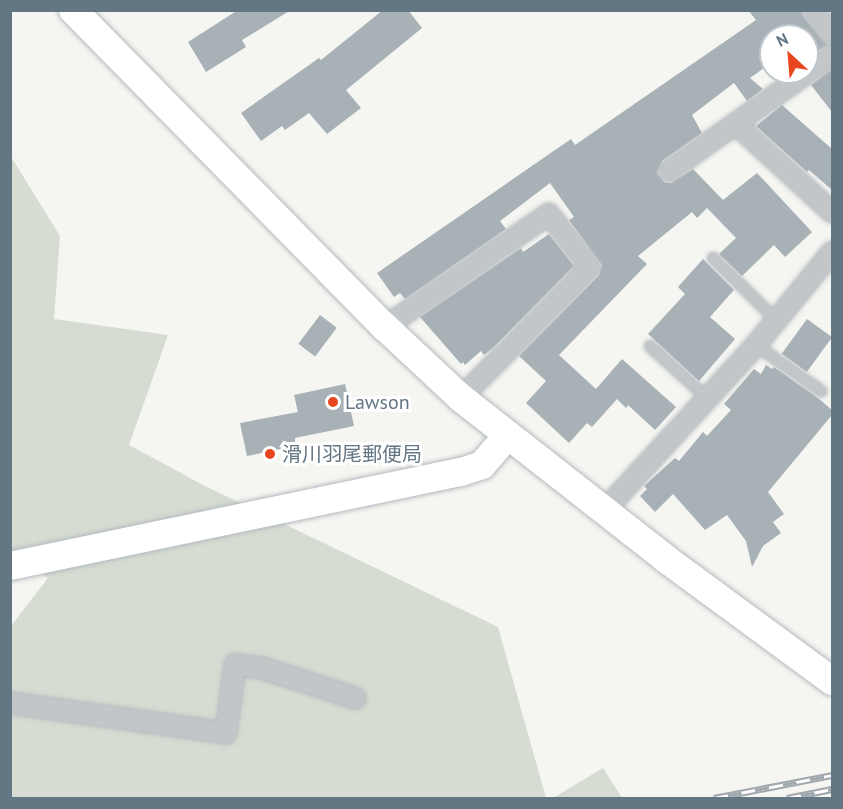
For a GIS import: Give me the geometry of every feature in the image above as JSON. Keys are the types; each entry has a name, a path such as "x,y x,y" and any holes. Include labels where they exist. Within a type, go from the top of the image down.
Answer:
{"street":[{"path":"73,10 385,327 461,398 604,511 785,649 832,681"},
{"path":"813,10 832,34"},
{"path":"669,171 832,55"},
{"path":"736,125 832,212"},
{"path":"385,327 549,214 590,267 461,398"},
{"path":"604,511 756,345 832,252"},
{"path":"10,566 461,472 482,465 507,436"},
{"path":"10,703 226,733 235,665 262,668 356,698"}],"lane":[{"path":"713,258 776,320"},
{"path":"756,345 821,391"},
{"path":"650,346 707,398"}],"shaded area":[{"path":"10,155 60,236 54,319 168,335 129,445 203,485 498,627 546,798 11,798 11,626 48,578 11,557"},
{"path":"603,768 622,798 553,798"}],"building":[{"path":"238,10 291,10 242,40 246,47 206,72 188,42"},
{"path":"383,10 408,10 422,28 346,90 361,108 327,134 309,113 285,130 282,126 261,141 241,113 319,58 321,60"},
{"path":"748,10 801,10 810,24 759,24 759,72 750,78 763,89 747,101 734,83 692,115 702,133 662,161 657,173 664,182 671,183 693,169 723,200 757,173 812,232 785,257 774,245 742,276 719,254 736,238 707,208 697,218 692,212 638,256 647,264 559,355 596,389 622,359 676,407 655,430 628,405 626,408 617,399 592,427 587,423 569,443 526,403 546,381 519,356 599,275 602,265 569,220 574,217 550,183 500,221 506,229 405,299 400,293 394,297 377,273 571,139 575,145 756,20"},
{"path":"819,35 827,45 819,50"},
{"path":"832,69 832,112 811,85 819,84 819,79"},
{"path":"782,105 832,149 832,190 809,170 807,172 756,126"},
{"path":"549,234 574,266 493,348 484,355 481,351 465,365 463,362 461,364 420,317 521,248 523,252"},
{"path":"703,259 734,290 710,317 735,339 699,381 648,334 685,294 678,287"},
{"path":"320,315 337,328 315,356 298,344"},
{"path":"807,319 832,337 807,372 782,354"},
{"path":"766,365 772,369 774,367 818,398 832,410 832,415 768,492 784,514 773,522 781,533 763,546 752,567 746,541 727,515 705,530 673,494 655,512 640,496 647,489 644,486 675,458 679,461 703,432 707,436 731,410 724,404 754,369 761,374"},
{"path":"345,384 354,426 295,438 295,446 247,456 240,423 298,412 294,395"}],"railway":[{"path":"714,798 832,775"},
{"path":"787,798 832,789"}],"place":[{"name":"Lawson","path":"333,402"},
{"name":"滑川羽尾郵便局","path":"270,454"}]}
